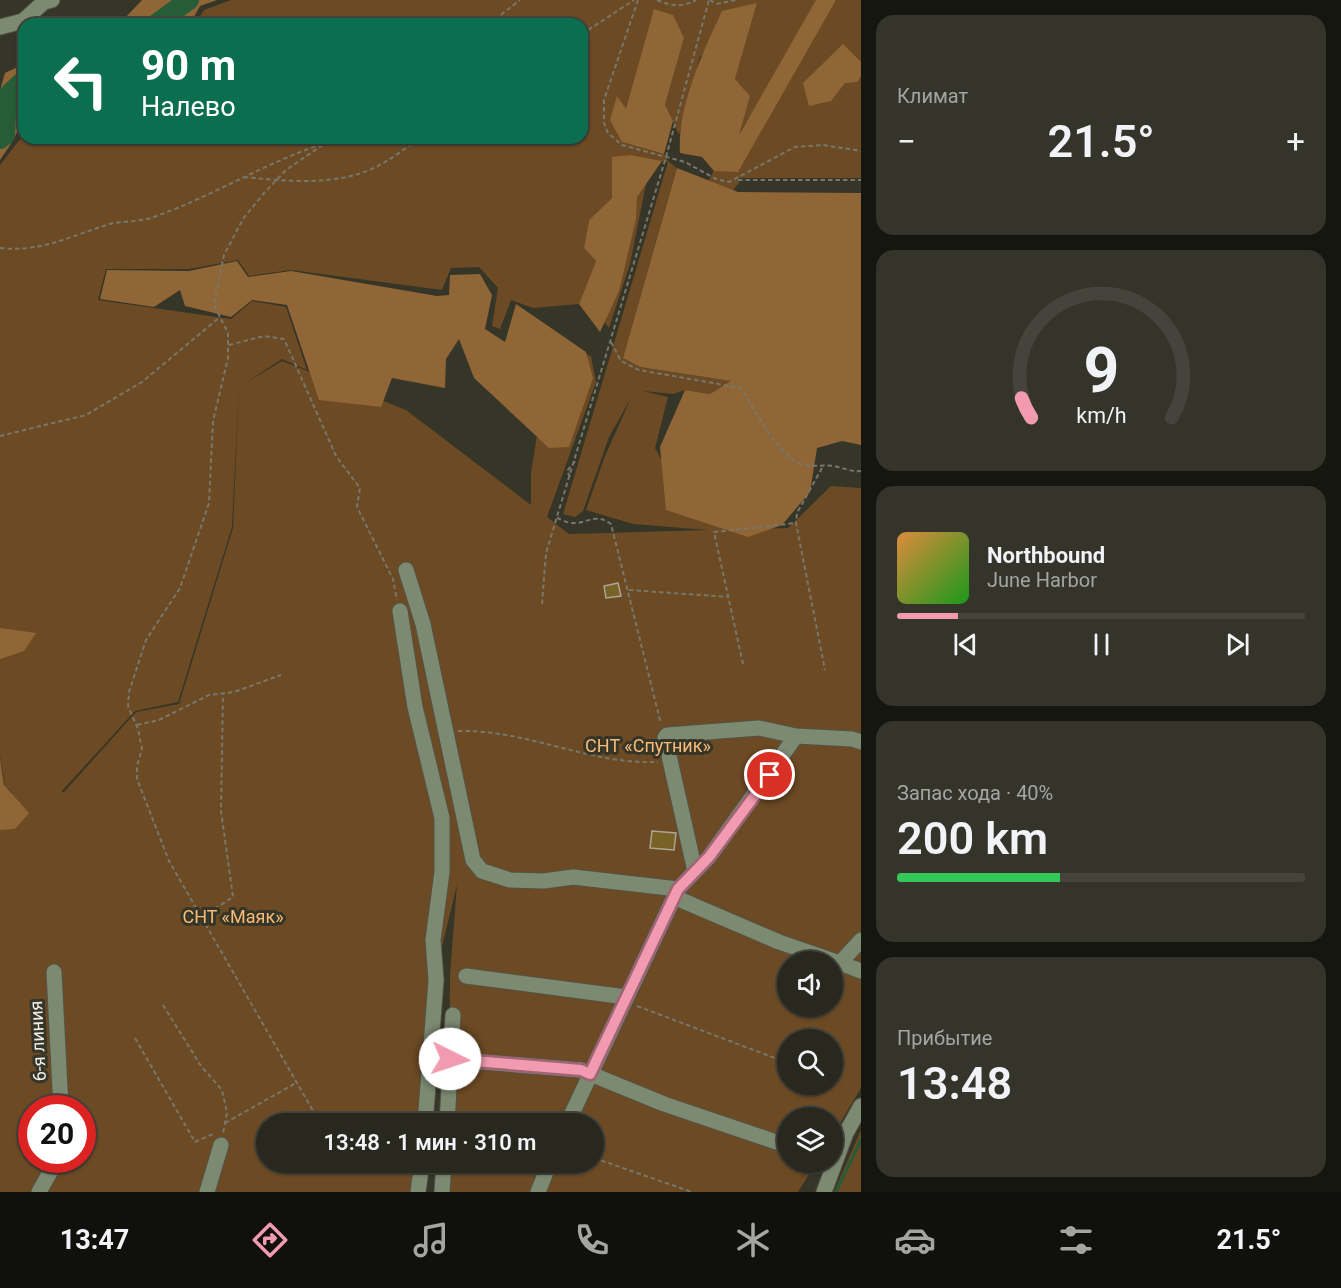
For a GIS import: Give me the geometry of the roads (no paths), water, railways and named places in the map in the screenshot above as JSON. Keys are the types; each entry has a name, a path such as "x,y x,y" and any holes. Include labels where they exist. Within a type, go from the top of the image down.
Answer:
{"street":[{"path":"26,18 46,1"},
{"path":"0,27 18,22"},
{"path":"406,570 423,624 469,846 473,860 482,871 510,880 544,881 573,877 676,893 779,942 805,951"},
{"path":"400,612 415,707 442,818 442,872 433,940 436,980 426,1113"},
{"path":"694,872 665,738 673,733 759,728 796,736 852,739 861,742"},
{"path":"572,1113 676,893 709,857 796,736"},
{"path":"843,960 861,940"},
{"path":"843,964 861,971"},
{"name":"6-я линия","path":"54,972 60,1095"},
{"path":"466,976 625,999"},
{"path":"448,1113 453,1015"},
{"path":"431,1058 581,1070 664,1104 777,1142"},
{"path":"824,1192 846,1133 861,1106"},
{"path":"207,1192 221,1145"},
{"path":"39,1192 50,1173"},
{"path":"418,1192 421,1173"},
{"path":"442,1192 443,1173"},
{"path":"538,1192 546,1173"}],"waterway":[{"path":"164,18 189,0"},
{"path":"0,139 5,135 7,96 18,86"},
{"path":"836,1192 861,1140"}],"park label":[{"name":"СНТ «Спутник»","path":"648,746"},
{"name":"СНТ «Маяк»","path":"233,917"}]}
